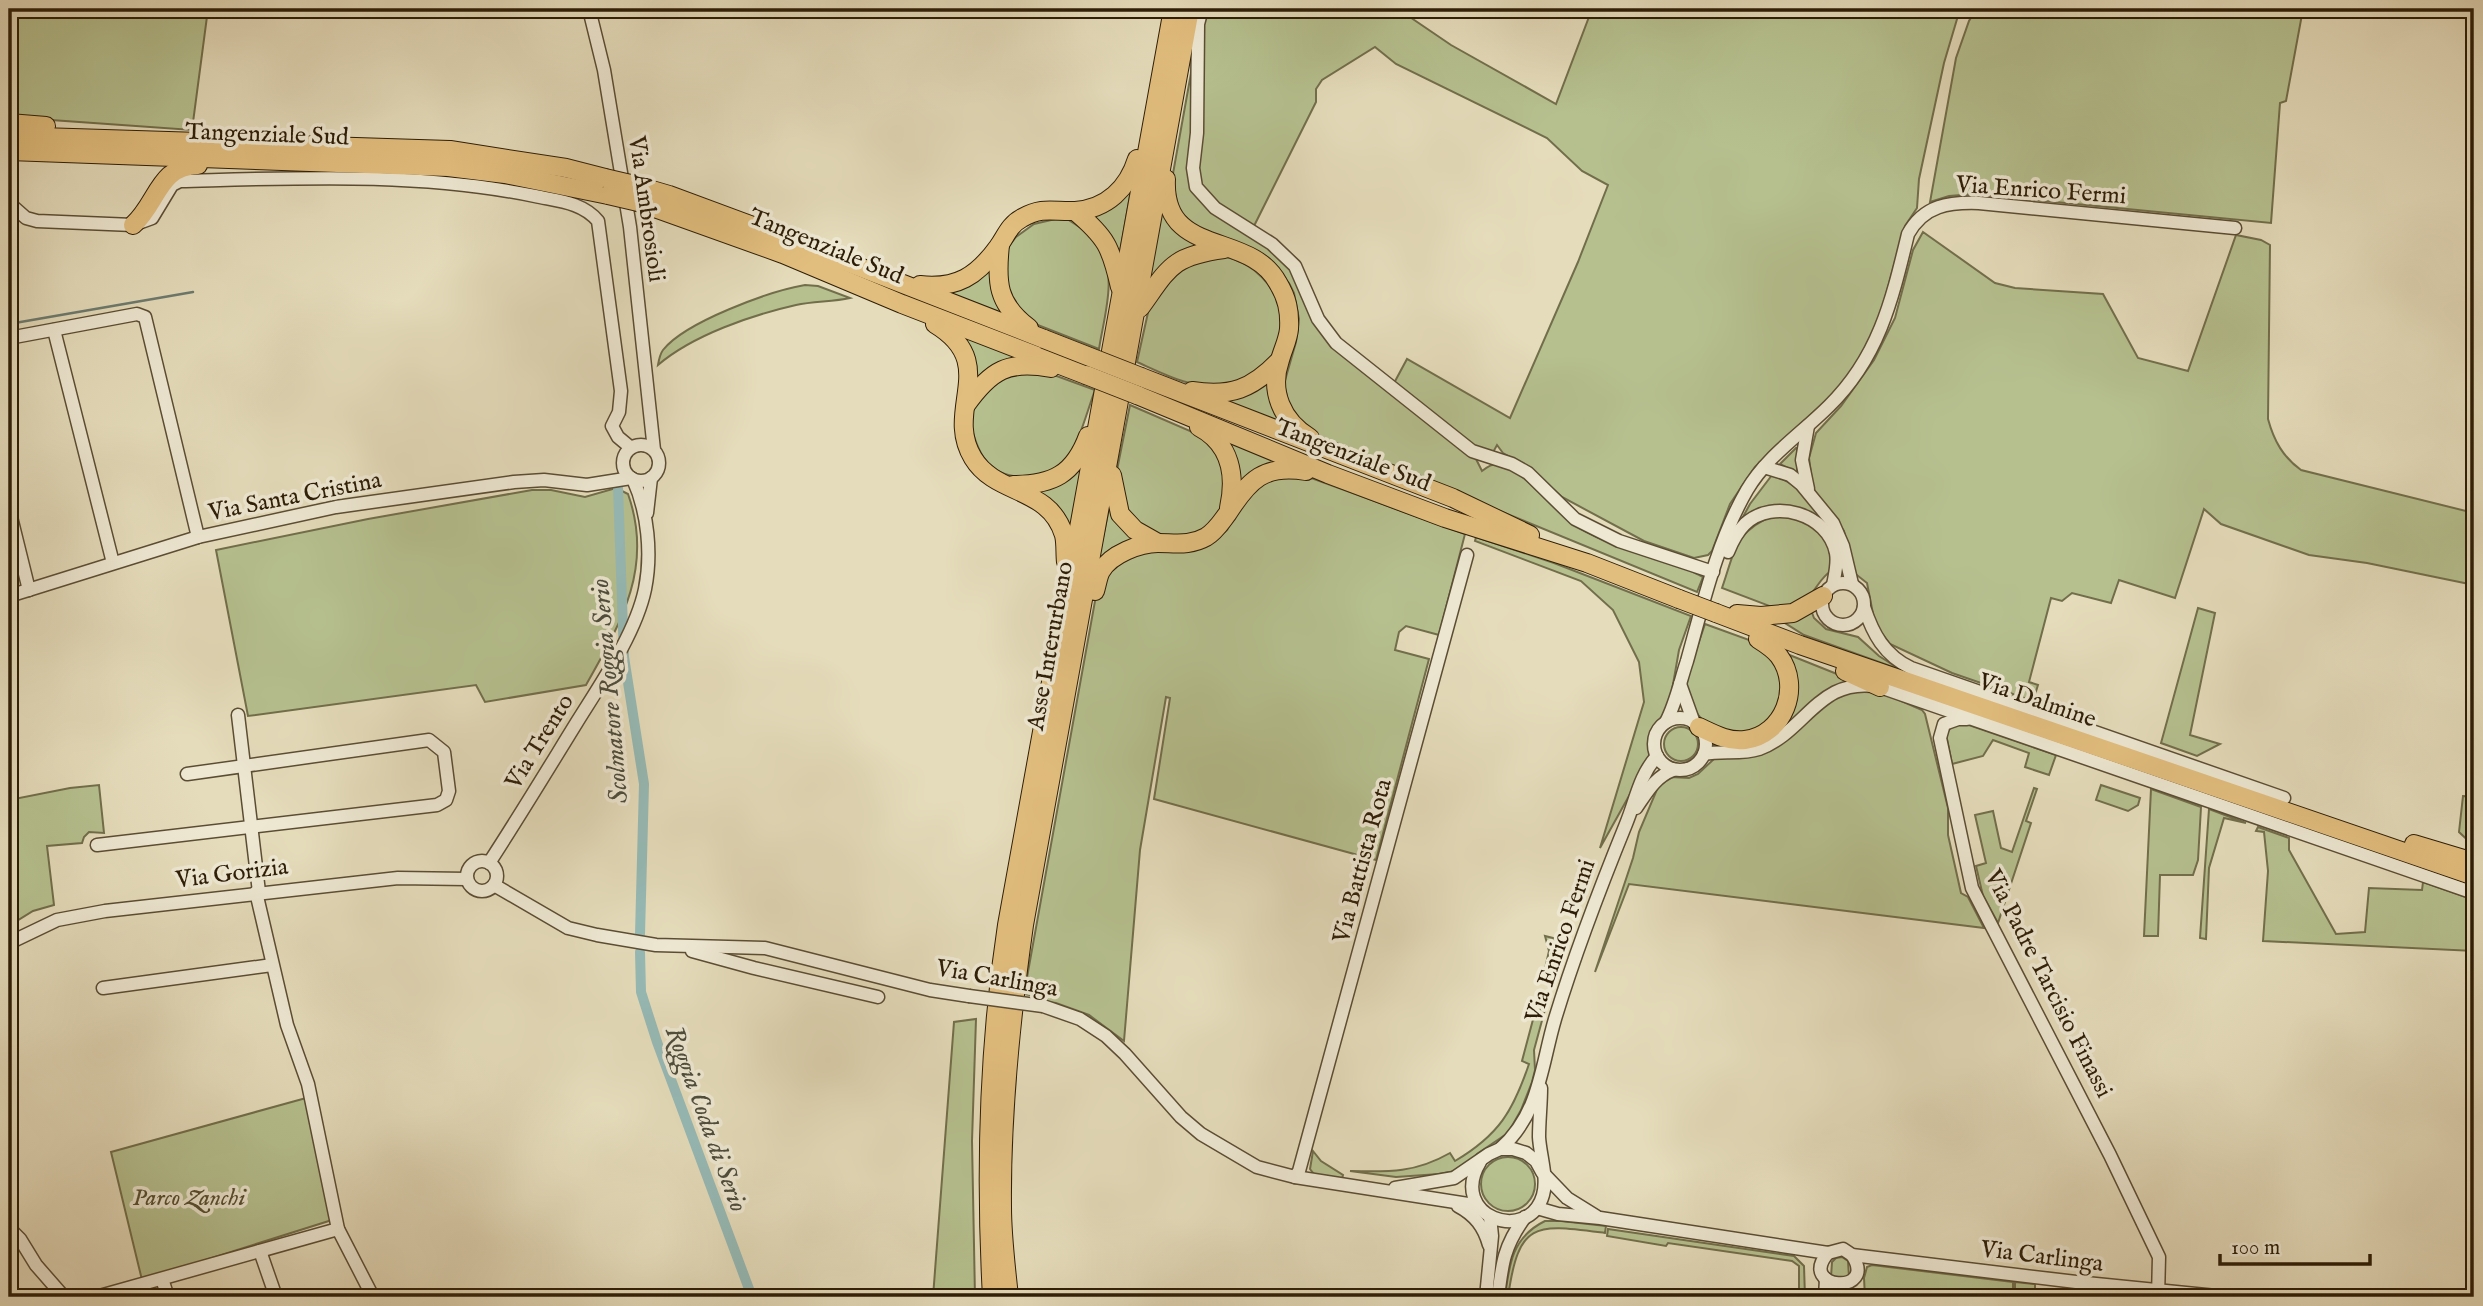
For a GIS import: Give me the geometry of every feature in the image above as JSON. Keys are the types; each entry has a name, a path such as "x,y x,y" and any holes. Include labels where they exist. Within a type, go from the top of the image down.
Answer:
{"highway":[{"name":"Asse Interurbano","path":"1009,1297 1002,1182 1013,999 1024,925 1136,313 1164,103 1173,9"},
{"name":"Asse Interurbano","path":"992,1297 988,1155 996,999 1007,925 1121,294 1164,103 1190,9"},
{"path":"899,283 939,287 960,282 978,271 1000,245 1007,230 1021,219 1038,211 1075,211 1103,203 1124,188 1164,103"},
{"path":"1164,103 1168,202 1184,229 1206,241 1255,258 1273,274 1288,302 1289,331 1279,361 1275,386 1280,405 1300,431 1360,462"},
{"path":"9,123 97,130 106,139"},
{"name":"Tangenziale Sud","path":"9,136 450,150 566,168 607,186"},
{"name":"Tangenziale Sud","path":"9,151 448,167 607,186 694,204 1453,498 1587,563"},
{"path":"133,225 148,209 166,177 179,167 335,168 375,163"},
{"name":"Tangenziale Sud","path":"637,194 902,304 1086,375 1328,474 1445,518 1587,563"},
{"path":"1075,211 1099,231 1112,254 1121,294"},
{"path":"1000,245 997,272 1006,305 1020,321 1044,339"},
{"path":"1136,313 1165,272 1174,265 1202,252 1230,249"},
{"path":"902,304 947,331 961,347 969,368 962,428 968,449 980,468 1006,485 1034,497 1053,512 1064,536 1069,585"},
{"path":"1141,377 1197,391 1232,392 1261,378 1279,361"},
{"path":"966,405 978,387 1004,368 1018,365 1045,367 1086,375"},
{"path":"1136,395 1205,430 1221,446 1232,469 1228,513"},
{"path":"1006,485 1048,482 1071,467 1083,450 1102,396"},
{"path":"1108,466 1120,514 1135,530 1158,543"},
{"path":"1084,600 1095,592 1101,571 1109,562 1131,550 1158,543 1179,544 1199,540 1216,529 1250,483 1268,472 1289,468 1328,474"},
{"name":"Via Dalmine","path":"1587,563 1826,654 2474,876"},
{"path":"1716,613 1761,616 1793,613 1828,590"},
{"path":"1716,613 1729,626 1880,687"},
{"path":"1697,725 1731,740 1747,740 1761,735 1780,719 1788,696 1788,675 1777,652 1758,639"},
{"path":"2284,798 2474,862"}],"street":[{"name":"Via Ambrosioli","path":"589,9 604,70 631,227 654,450"},
{"path":"1202,9 1198,24 1197,133 1193,168 1196,187 1215,208 1272,244 1295,266 1318,319 1336,343 1472,451 1512,464 1528,473 1575,519 1619,541 1713,572 1743,526 1755,516 1788,511 1812,519 1829,538 1836,551 1836,569 1822,609 1829,620 1861,630 1911,668 2284,798"},
{"path":"9,203 26,218 37,221 133,225 152,219 172,185 180,181 375,178 482,187 579,206 598,221 600,232 621,391 619,412 612,426 628,454 632,479 642,481 651,478 659,465 654,450 646,445 628,454"},
{"name":"Via Enrico Fermi","path":"1542,1172 1539,1135 1542,1079 1555,1017 1638,786 1657,756 1654,741 1660,727 1666,722 1680,683 1732,519 1763,467 1831,404 1855,376 1873,348 1891,304 1908,234 1914,224 1936,207 1954,203 2235,228"},
{"path":"9,338 142,314 145,317 198,537"},
{"path":"54,330 113,563"},
{"path":"597,483 628,454 650,417"},
{"path":"1808,426 1802,460 1810,496"},
{"path":"1763,467 1790,475 1801,484 1833,523 1839,535 1852,584 1862,594 1874,635 1886,650"},
{"name":"Via Trento","path":"645,520 651,478"},
{"name":"Via Santa Cristina","path":"9,596 198,537 335,507 514,482 554,481 578,486 632,479"},
{"name":"Via Trento","path":"489,863 609,670 645,590 645,520 641,498 632,479"},
{"path":"9,509 29,590"},
{"name":"Via Battista Rota","path":"1295,1177 1299,1171 1467,555"},
{"path":"1828,590 1839,583 1852,584"},
{"path":"1842,625 1854,622 1864,607"},
{"path":"1680,683 1706,740 1704,754 1758,750 1772,742 1826,697 1838,690 1867,684 2474,893"},
{"path":"238,715 257,892 272,965 287,1025 308,1084 338,1229 373,1297"},
{"path":"1666,722 1680,718 1697,725"},
{"name":"Via Padre Tarcisio Finassi","path":"1983,723 1961,718 1944,724 1940,738 1972,888 2110,1155 2159,1257 2158,1294"},
{"path":"97,845 437,805 446,800 449,791 444,752 429,740 187,775"},
{"name":"Via Enrico Fermi","path":"1628,820 1662,774 1688,769 1700,761 1704,754"},
{"path":"1657,756 1673,770"},
{"path":"467,879 469,868 473,864 489,863 496,871 494,885"},
{"name":"Via Gorizia","path":"9,943 57,920 105,911 398,877 467,879 469,885 478,891 484,891 494,885 507,895 568,928 635,942"},
{"name":"Via Carlinga","path":"635,942 678,947 765,948 919,987 1043,1006 1080,1019 1106,1037 1125,1054 1181,1117 1201,1134 1257,1167 1295,1177 1448,1201 1508,1222 1525,1217"},
{"path":"678,947 878,997"},
{"path":"103,988 272,965"},
{"name":"Via Enrico Fermi","path":"1500,1149 1520,1128 1542,1079"},
{"name":"Via Carlinga","path":"1381,1190 1454,1178 1489,1154 1500,1149 1513,1149 1526,1153 1567,1198 1600,1218"},
{"path":"1480,1161 1471,1185 1474,1198 1485,1213 1492,1236 1486,1297"},
{"path":"1498,1297 1503,1256 1516,1230 1525,1217 1537,1208 1543,1197 1545,1185 1542,1172"},
{"name":"Via Carlinga","path":"1448,1201 1470,1212 1479,1223 1491,1254"},
{"name":"Via Carlinga","path":"1537,1208 1558,1214 1828,1253 1843,1249 1852,1255 2158,1294 2226,1297"},
{"path":"9,1228 64,1297"},
{"path":"96,1297 338,1229"},
{"path":"9,1247 20,1239"},
{"path":"260,1251 276,1297"},
{"path":"1828,1253 1822,1263 1826,1279 1835,1284 1851,1280"},
{"path":"1851,1297 1851,1280 1857,1265 1852,1255"},
{"path":"162,1279 168,1297"},
{"path":"1825,1297 1826,1279"}],"green space":[{"path":"9,9 208,9 192,130 9,117"},
{"path":"1205,9 1398,9 1451,45 1556,104 1592,9 1960,9 1944,63 1919,179 1917,208 1905,226 1877,327 1861,359 1837,390 1755,467 1730,504 1712,551 1708,555 1694,558 1644,541 1562,497 1526,466 1503,453 1497,445 1491,456 1474,448 1393,385 1407,359 1510,418 1578,262 1608,185 1582,171 1547,138 1396,64 1375,47 1322,80 1316,89 1316,102 1253,228 1216,206 1198,186 1199,83"},
{"path":"1976,9 2303,9 2286,101 2280,103 2271,223 1974,194 1949,196 1930,202 1956,58"},
{"path":"1193,62 1195,189 1271,246 1293,269 1316,321 1475,457 1482,471 1494,464 1515,471 1564,517 1596,537 1673,562 1703,577 1697,592 1313,434 1290,410 1284,384 1296,342 1299,319 1294,293 1289,283 1270,261 1208,237 1179,211 1172,179"},
{"path":"1133,178 1118,264 1085,214"},
{"path":"1163,197 1202,245 1147,287"},
{"path":"1064,217 1092,237 1105,257 1109,283 1099,349 1025,320 1015,311 1001,272 1009,246 1016,237 1034,224"},
{"path":"1923,232 1995,283 2015,288 2103,294 2138,358 2188,371 2236,235 2261,240 2270,245 2268,419 2280,448 2301,470 2474,513 2474,585 2367,563 2309,555 2221,524 2204,509 2175,598 2119,580 2111,603 2072,593 2062,601 2051,598 2029,682 2038,685 2033,701 1952,673 1890,644 1875,624 1867,583 1853,572 1844,531 1813,489 1809,458 1816,433 1841,406 1874,360 1895,318 1913,250"},
{"path":"1223,256 1245,264 1262,277 1274,294 1281,313 1281,333 1275,351 1263,367 1233,385 1211,387 1178,380 1137,362 1149,308 1175,269"},
{"path":"990,264 992,287 1009,319 941,293 969,284"},
{"path":"805,285 818,286 850,298 796,305 742,320 688,344 658,365 663,350 674,339 708,319 750,301"},
{"path":"952,329 1022,357 972,389 969,350"},
{"path":"1043,371 1095,390 1082,427 1070,454 1054,470 1031,476 1004,474 994,469 980,452 969,416 985,392 998,380"},
{"path":"1272,374 1287,425 1220,399"},
{"path":"1130,405 1204,437 1214,445 1228,472 1221,508 1206,529 1193,536 1151,535 1126,511 1117,470"},
{"path":"1225,438 1284,461 1236,496"},
{"path":"1797,448 1797,473 1780,464"},
{"path":"1086,454 1071,540 1036,493"},
{"path":"1303,475 1465,534 1439,635 1406,626 1399,632 1395,650 1429,659 1376,860 1154,799 1170,698 1166,697 1140,850 1124,1041 1089,1015 1024,994 1095,601 1109,572 1134,553 1209,544 1227,530 1247,495 1269,477"},
{"path":"1772,475 1793,486 1820,515 1814,516 1793,508 1738,526 1750,504"},
{"path":"616,488 628,494 635,521 635,570 622,617 586,685 485,702 476,685 248,716 216,550 368,519 532,490 551,490 585,497"},
{"path":"1110,504 1140,539 1097,566"},
{"path":"1775,515 1809,524 1823,536 1828,545 1831,571 1802,602 1780,610 1722,588 1734,553 1744,535 1761,521"},
{"path":"1476,537 1554,563 1691,616 1679,650 1668,713 1655,727 1649,740 1649,760 1600,848 1644,702 1639,662 1613,610 1581,581 1475,541"},
{"path":"2198,608 2215,613 2190,735 2220,744 2197,756 2161,743"},
{"path":"1811,610 1814,618 1826,629 1858,637 1879,656 1901,670 1804,635 1785,623"},
{"path":"1705,624 1763,645 1782,666 1781,713 1744,736 1705,723 1693,709 1686,680"},
{"path":"1782,652 1857,682 1808,716 1769,737 1750,744 1713,746 1713,739 1783,724"},
{"path":"1852,690 1883,693 1922,710 1925,714 1948,808 1948,835 1961,893 1968,897 1984,928 1629,884 1595,972 1639,832 1658,787 1670,777 1689,778 1698,774 1715,758 1737,757 1834,697"},
{"path":"1963,723 2056,755 2049,775 2025,767 2029,753 1993,740 1983,756 1952,764 1946,734 1953,725"},
{"path":"1681,727 1693,732 1698,744 1693,756 1681,761 1669,756 1664,744 1669,732"},
{"path":"99,785 104,833 89,832 82,843 47,846 54,905 33,911 15,922 9,911 9,800"},
{"path":"2101,785 2140,798 2138,805 2128,811 2096,800"},
{"path":"2034,788 2037,789 2026,821 2031,823 1998,923 1983,896 1976,866 1986,863 1975,815 1993,811 2001,848 2012,852"},
{"path":"2151,789 2201,807 2198,860 2193,875 2160,875 2158,936 2144,936"},
{"path":"2463,796 2474,797 2474,846 2459,832"},
{"path":"2209,809 2246,823 2224,818 2209,868 2206,939 2200,938"},
{"path":"2258,827 2289,838 2289,850 2336,934 2365,932 2369,888 2422,890 2423,882 2474,900 2474,951 2263,941 2268,871 2264,832 2256,831"},
{"path":"1545,936 1557,939 1563,946 1561,965 1552,974 1544,973 1549,951"},
{"path":"1547,1002 1534,1050 1535,1070 1532,1082 1508,1133 1477,1154 1460,1170 1396,1177 1350,1171 1413,1168 1450,1153 1455,1161 1483,1141 1494,1131 1517,1095 1529,1064 1522,1061 1535,1012"},
{"path":"976,1019 972,1141 975,1297 933,1297 954,1022"},
{"name":"Parco Zanchi","path":"306,1098 332,1220 142,1280 111,1152"},
{"path":"1313,1151 1321,1161 1343,1175 1342,1179 1314,1174 1310,1169"},
{"path":"1513,1157 1523,1161 1531,1169 1535,1184 1531,1199 1523,1207 1503,1211 1493,1207 1485,1199 1481,1179 1485,1169 1493,1161"},
{"path":"1545,1221 1606,1226 1605,1233 1562,1228 1534,1233 1518,1253 1508,1297 1505,1297 1514,1253 1525,1235"},
{"path":"1608,1229 1794,1256 1804,1266 1805,1297 1799,1297 1799,1266 1792,1261 1607,1236"},
{"path":"1842,1257 1848,1261 1849,1277 1831,1277 1832,1262"},
{"path":"1872,1265 2013,1282 2013,1295 1865,1297 1864,1278 1867,1267"},
{"path":"2015,1282 2035,1284 2035,1297 2013,1297"}],"waterway":[{"name":"Roggia Coda di Serio","path":"9,324 193,292"},
{"name":"Scolmatore Roggia Serio","path":"618,487 624,657 644,784 640,934"},
{"name":"Roggia Coda di Serio","path":"640,952 641,992 657,1042 752,1297"}]}
